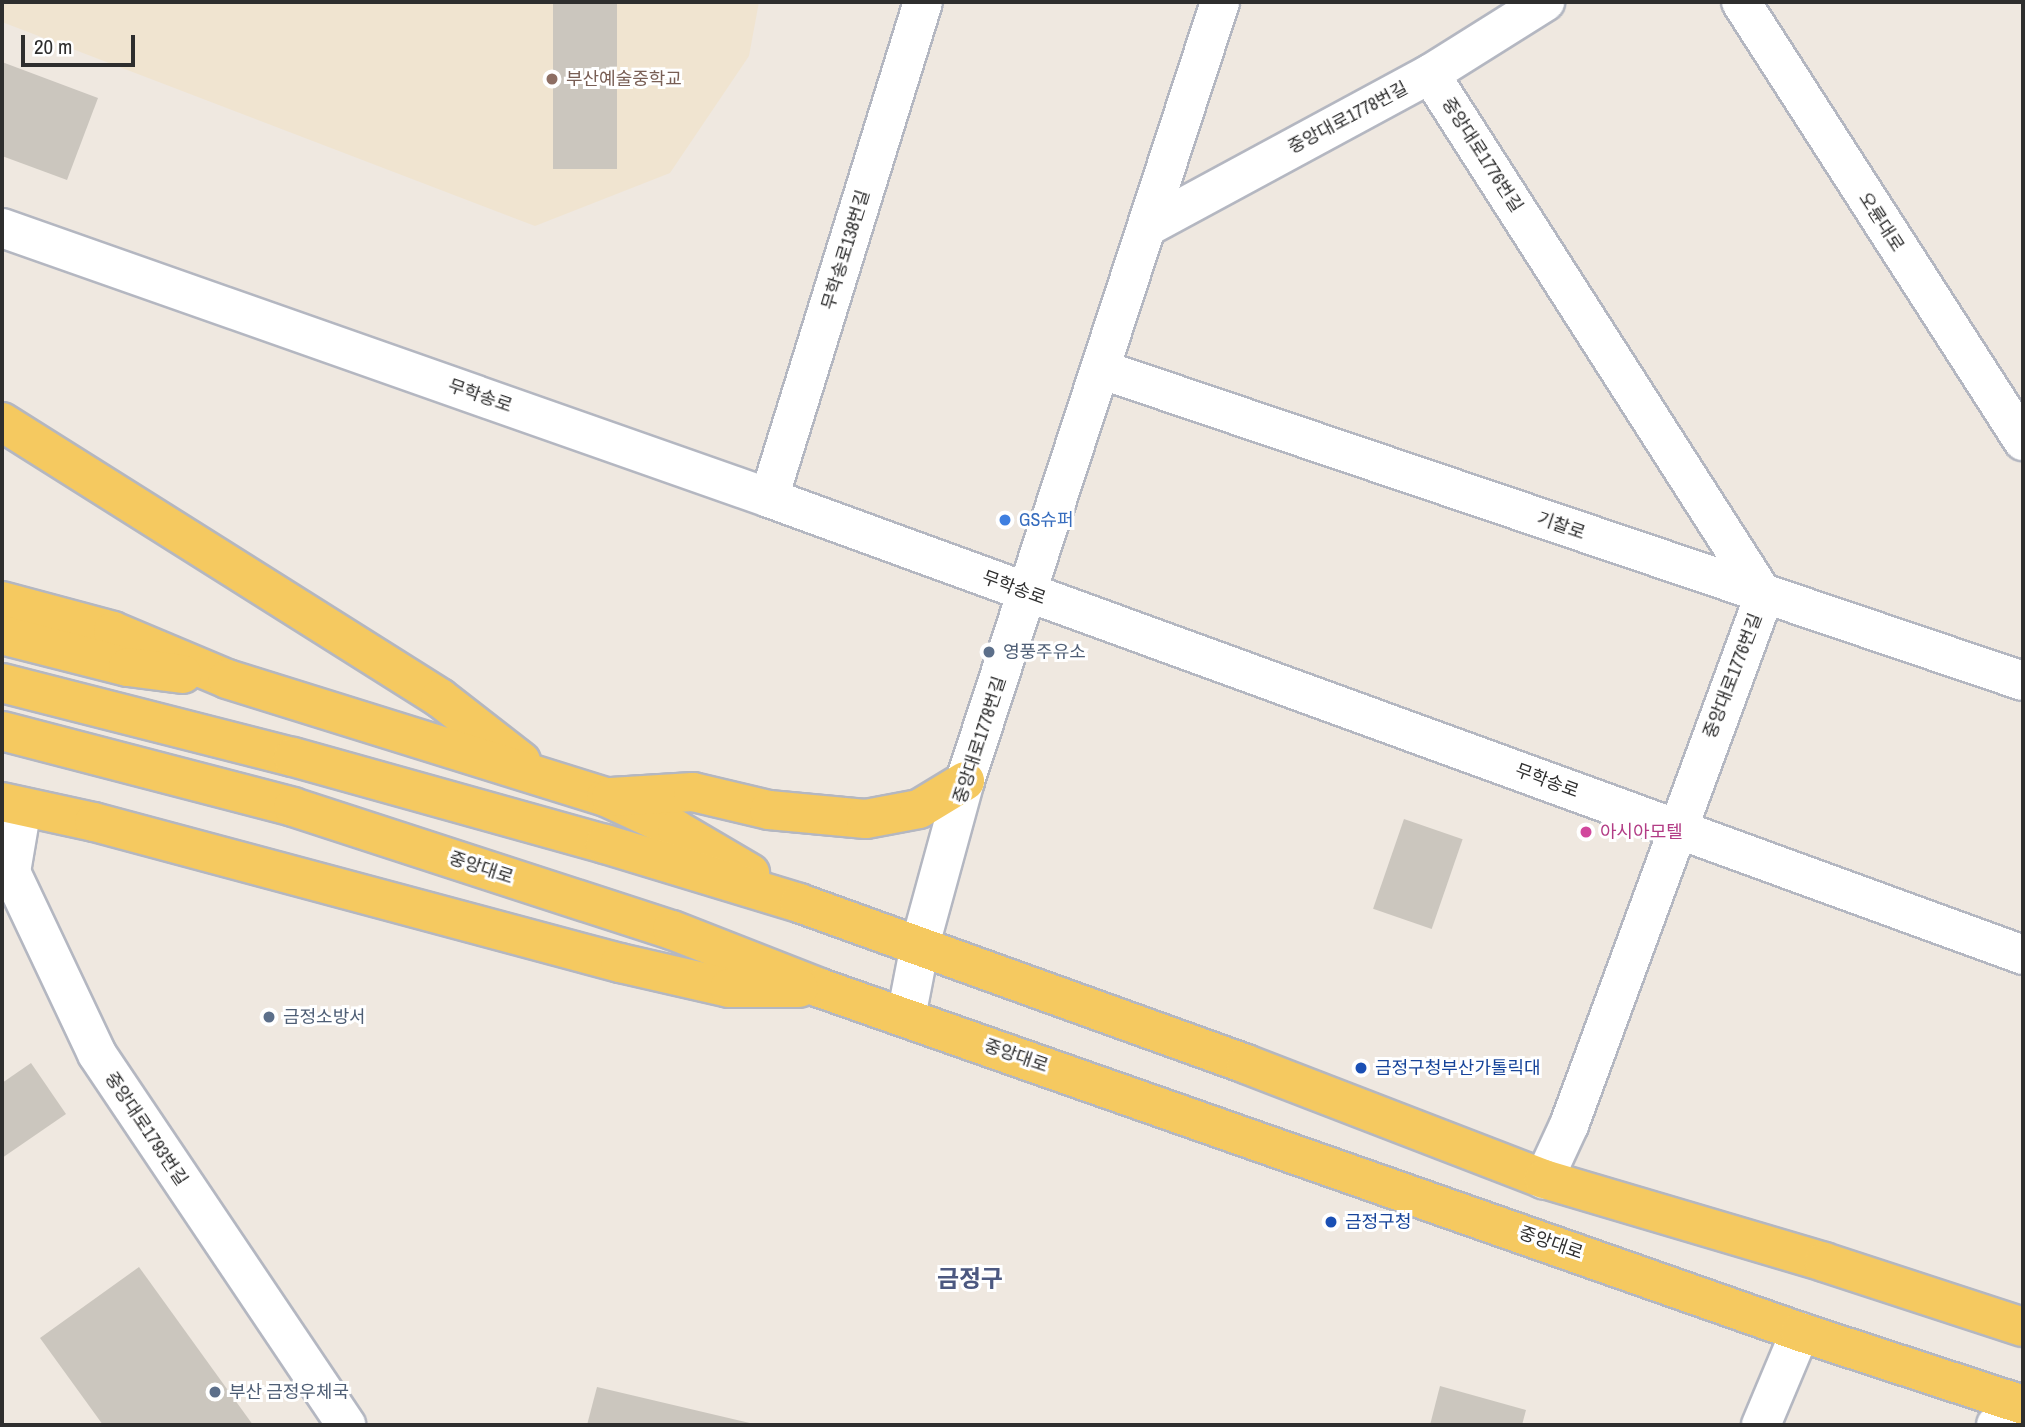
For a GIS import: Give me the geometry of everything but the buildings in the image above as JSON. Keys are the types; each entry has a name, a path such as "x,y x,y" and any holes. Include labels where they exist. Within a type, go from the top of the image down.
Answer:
{"main road":[{"path":"2,422 440,698 539,775"},
{"path":"2,601 113,631 227,679 606,797 677,830 799,903"},
{"path":"2,635 128,667 227,679"},
{"path":"2,683 293,757 606,844 799,903 920,944 1544,1179 1824,1262 2023,1327"},
{"name":"중앙대로","path":"2,731 293,807 672,930 820,989 1800,1332 2023,1405"},
{"path":"606,797 693,792 769,810 866,819 919,809 965,781"},
{"path":"12,805 94,822 472,926 632,966 729,988 820,989"}],"street":[{"name":"무학송로138번길","path":"769,498 923,2"},
{"name":"중앙대로1778번길","path":"906,1017 920,944 965,781 1220,2"},
{"name":"중앙대로1778번길","path":"1147,227 1430,74 1545,2"},
{"name":"오륜대로","path":"1741,2 2023,441"},
{"name":"중앙대로1776번길","path":"1430,74 1763,596 1569,1125 1544,1179"},
{"name":"무학송로","path":"2,228 769,498 2023,955"},
{"name":"기찰로","path":"1100,369 1763,596 2023,681"},
{"name":"중앙대로1793번길","path":"12,805 11,872 97,1055 346,1425"},
{"path":"1760,1425 1800,1332"},
{"path":"1996,1425 2023,1417"}],"shaded area":[{"path":"2,2 759,2 749,56 670,173 535,226 2,22"}],"place":[{"name":"부산예술중학교","path":"552,79"},
{"name":"GS슈퍼","path":"1005,520"},
{"name":"영풍주유소","path":"989,652"},
{"name":"아시아모텔","path":"1586,832"},
{"name":"금정소방서","path":"269,1017"},
{"name":"금정구청부산가톨릭대","path":"1361,1068"},
{"name":"금정구청","path":"1331,1222"},
{"name":"부산 금정우체국","path":"215,1392"}],"district":[{"name":"금정구","path":"970,1279"}]}
